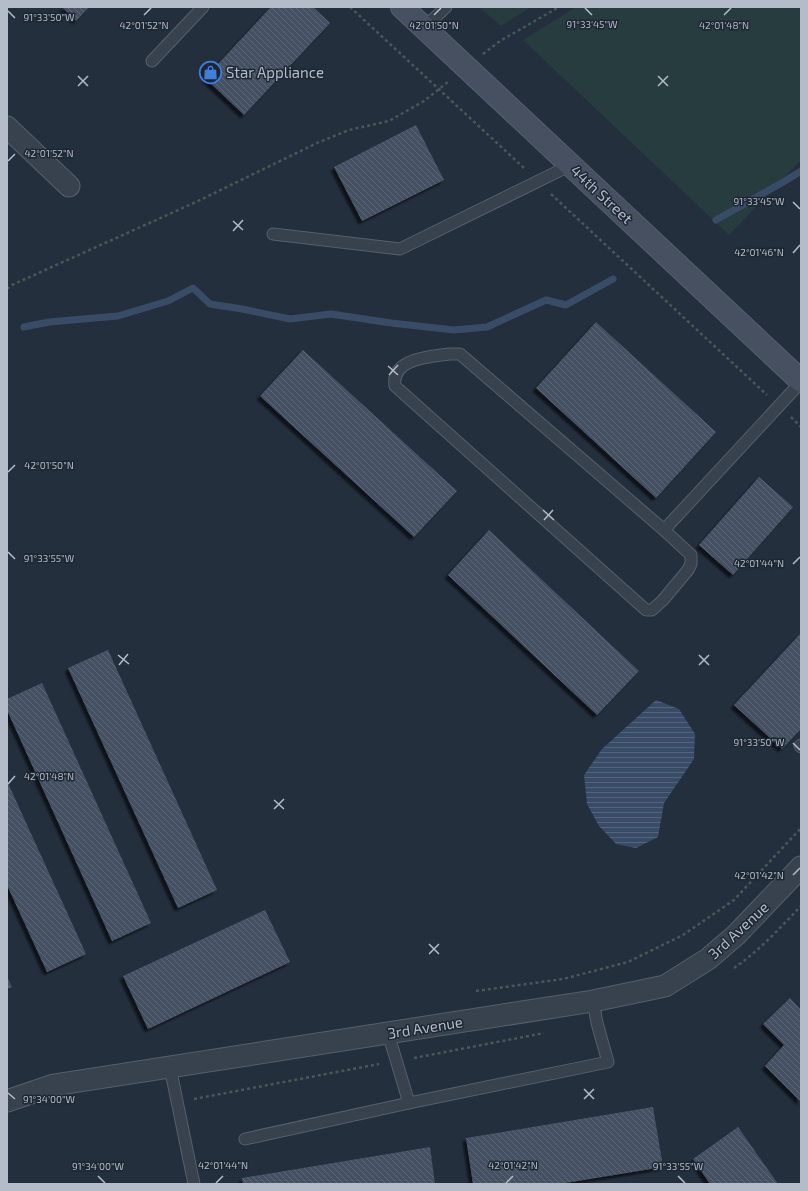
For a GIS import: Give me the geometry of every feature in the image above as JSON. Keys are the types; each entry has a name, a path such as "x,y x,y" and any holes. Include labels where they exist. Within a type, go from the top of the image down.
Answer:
{"street":[{"name":"44th Street","path":"402,7 801,381"},
{"path":"7,127 69,186"},
{"name":"3rd Avenue","path":"7,1101 54,1085 593,1001 664,986 708,959 736,935 801,867"}],"lane":[{"path":"152,61 203,7"},
{"path":"424,28 446,7"},
{"path":"273,234 400,249 572,165"},
{"path":"449,354 460,354 664,530 691,555 691,564 688,570 663,600 652,610 646,610 395,386 394,379 397,370 401,366 414,360 449,354"},
{"path":"664,530 801,381"},
{"path":"245,1139 608,1062 597,1023 593,1001"},
{"path":"388,1033 409,1103"},
{"path":"170,1067 194,1184"}],"path":[{"path":"350,7 801,427"},
{"path":"479,57 500,41 559,7"},
{"path":"7,289 12,285 196,202 317,143 349,130 389,121 424,102 449,81"},
{"path":"476,991 562,979 628,962 683,935 734,900 801,828"}],"green space":[{"path":"531,7 501,26 480,8"},
{"path":"576,7 801,7 801,160 729,235 523,40"}],"water":[{"path":"656,700 679,709 695,734 694,759 664,803 658,837 636,848 616,844 599,826 587,804 584,775 602,749"}],"building":[{"path":"62,7 89,7 76,21"},
{"path":"271,7 313,7 330,23 244,115 205,78"},
{"path":"416,125 444,180 362,221 334,167"},
{"path":"596,322 716,432 656,498 536,388"},
{"path":"303,350 457,491 414,537 260,396"},
{"path":"759,477 793,507 733,575 699,545"},
{"path":"489,530 639,671 597,715 448,575"},
{"path":"801,633 801,729 782,749 734,705"},
{"path":"108,650 217,890 178,908 68,668"},
{"path":"42,683 151,923 112,941 7,710 7,699"},
{"path":"7,781 86,954 47,972 7,885"},
{"path":"265,910 290,962 148,1029 123,976"},
{"path":"7,977 12,987 7,989"},
{"path":"790,998 801,1010 801,1102 765,1066 784,1045 763,1024"},
{"path":"653,1107 663,1167 559,1184 473,1184 466,1138"},
{"path":"738,1127 778,1184 710,1184 693,1159"},
{"path":"430,1147 435,1184 243,1184 242,1178"}],"waterway":[{"path":"716,220 801,171"},
{"path":"24,327 49,322 118,316 168,301 193,288 210,304 290,319 331,314 454,330 487,327 546,300 566,305 613,279"}],"place":[{"name":"Star Appliance","path":"210,72"}]}
